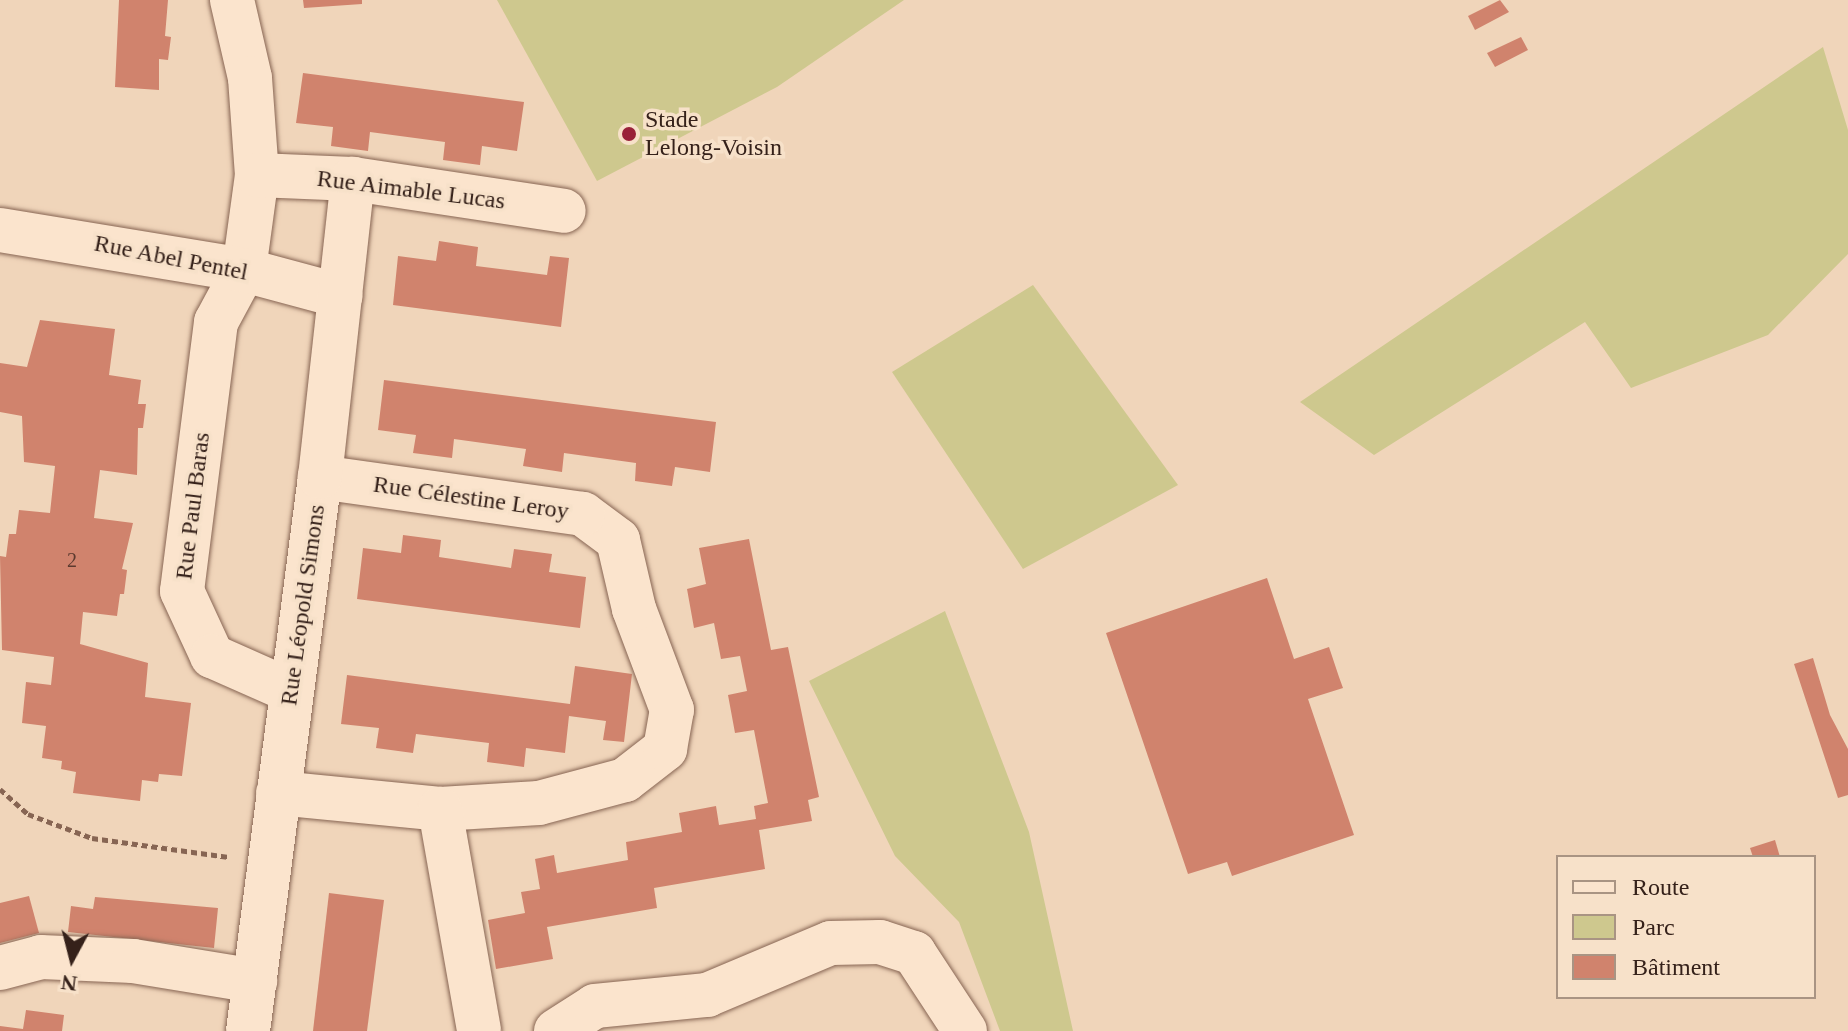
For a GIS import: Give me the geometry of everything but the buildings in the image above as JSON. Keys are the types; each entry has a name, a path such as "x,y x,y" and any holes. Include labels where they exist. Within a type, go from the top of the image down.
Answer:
{"street":[{"path":"232,0 250,78 257,175 244,270"},
{"name":"Rue Aimable Lucas","path":"257,175 353,179 564,211"},
{"name":"Rue Léopold Simons","path":"248,1031 320,477 353,179"},
{"name":"Rue Abel Pentel","path":"0,230 244,270 341,296"},
{"name":"Rue Paul Baras","path":"244,270 216,322 182,591 212,656 291,691"},
{"name":"Rue Célestine Leroy","path":"278,793 440,809 553,799 625,780 665,749 672,710 634,609 618,540 583,514 320,477"},
{"path":"440,809 479,1031"},
{"path":"556,1031 595,1006 707,995 831,943 880,942 914,953 965,1031"},
{"path":"0,968 41,957 133,961 255,981"}],"path":[{"path":"0,789 28,814 92,838 269,863"}],"green space":[{"name":"Stade Lelong-Voisin","path":"497,0 904,0 777,87 597,181"},
{"path":"1823,47 1848,130 1848,254 1768,335 1631,388 1585,322 1374,455 1300,402"},
{"path":"1033,285 1178,485 1023,569 892,372"},
{"path":"945,611 1029,832 1073,1031 1000,1031 959,922 895,856 809,681"}],"place":[{"name":"Stade Lelong-Voisin","path":"629,134"}]}
